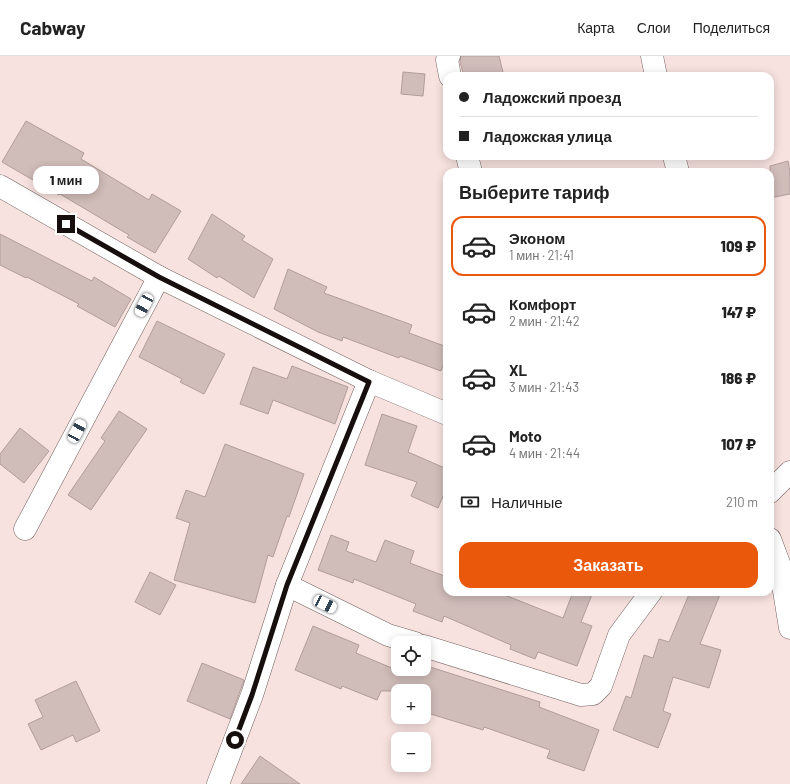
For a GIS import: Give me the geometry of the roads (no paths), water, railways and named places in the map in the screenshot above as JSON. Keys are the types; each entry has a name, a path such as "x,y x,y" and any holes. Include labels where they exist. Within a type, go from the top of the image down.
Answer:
{"street":[{"path":"449,56 447,60 449,72"},
{"path":"652,56 655,72"},
{"path":"0,186 159,277 369,382 443,412"},
{"path":"25,529 159,277"},
{"path":"218,784 252,695 287,585 369,382"},
{"path":"774,488 790,472"},
{"path":"774,550 780,566 790,628"},
{"path":"287,585 394,636"},
{"path":"431,648 581,695 593,694 601,686 619,635 648,596"}]}
